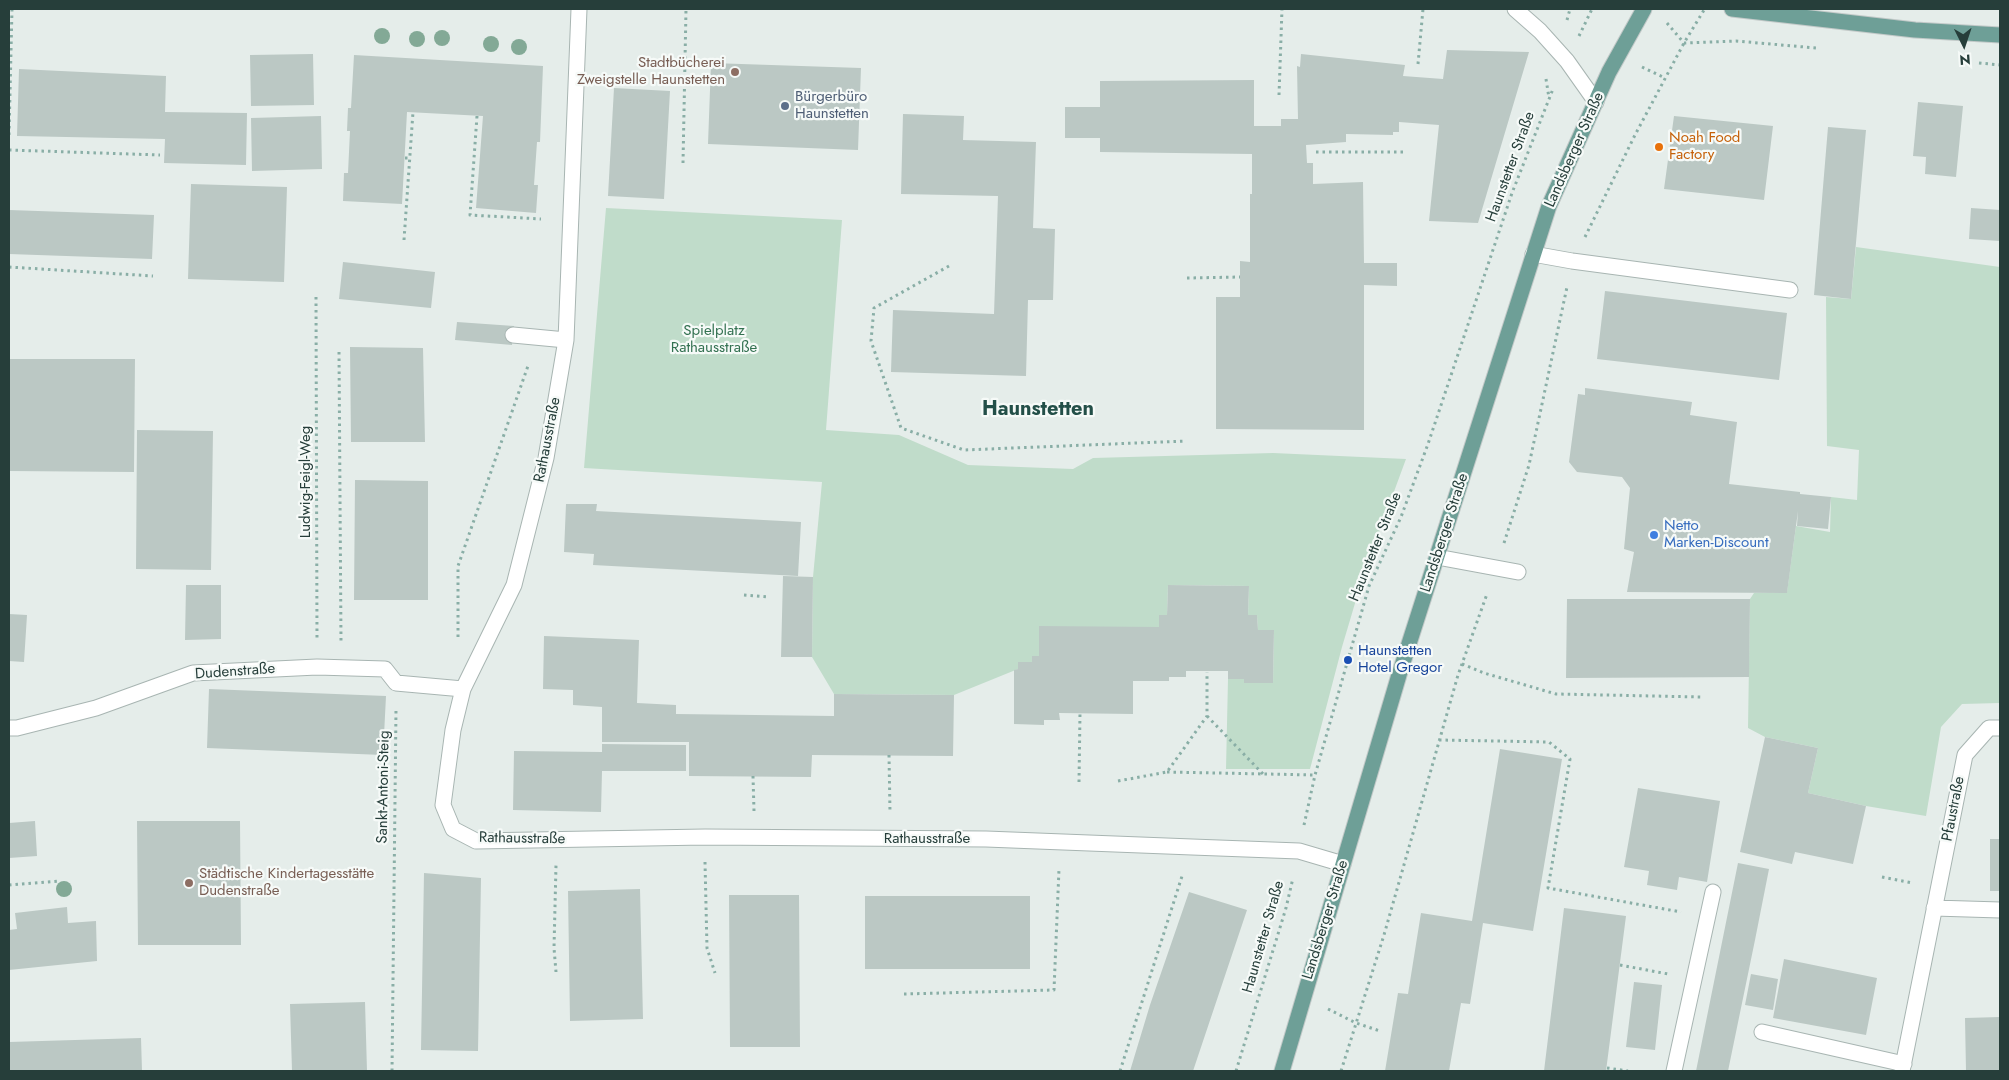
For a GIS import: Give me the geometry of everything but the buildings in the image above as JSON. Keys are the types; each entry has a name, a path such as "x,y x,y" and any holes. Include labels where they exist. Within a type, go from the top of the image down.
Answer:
{"main road":[{"name":"Landsberger Straße","path":"1282,1071 1399,675 1438,558 1493,376 1549,206 1609,72 1644,9"},
{"path":"1732,9 1915,30 2000,35"}],"street":[{"name":"Rathausstraße","path":"579,9 566,340 546,458 514,585 466,683 453,730 443,805 453,829 476,841 705,837 890,839 1060,842 1299,851 1343,864"},
{"path":"1515,9 1540,31 1562,55 1596,102"},
{"path":"1534,254 1572,261 1790,290"},
{"path":"513,335 566,340"},
{"path":"1438,558 1518,572"},
{"name":"Dudenstraße","path":"9,728 27,726 96,708 194,673 317,667 385,669 396,683"},
{"path":"396,683 466,683"},
{"name":"Pfaustraße","path":"1903,1068 1965,755 1989,728 2000,728"},
{"path":"1674,1071 1713,892"},
{"path":"1934,908 2000,910"},
{"path":"1762,1032 1903,1068"}],"path":[{"path":"9,135 12,9"},
{"path":"684,163 686,9"},
{"path":"1279,94 1282,9"},
{"path":"1418,64 1424,9"},
{"path":"1340,1071 1384,935 1462,664 1496,568 1528,465 1572,261 1639,126 1684,43 1706,9"},
{"name":"Haunstetter Straße","path":"1236,1071 1286,908 1315,775 1369,586 1401,517 1428,444 1512,192 1549,98"},
{"path":"404,240 414,112"},
{"path":"477,116 470,216 541,220"},
{"path":"9,150 160,155"},
{"path":"1316,152 1403,152"},
{"path":"405,158 410,158"},
{"path":"474,162 480,162"},
{"path":"949,266 874,308 870,342 901,428 964,450 1186,441"},
{"path":"9,267 153,276"},
{"path":"1187,278 1240,277"},
{"name":"Ludwig-Feigl-Weg","path":"316,297 317,667"},
{"path":"466,683 458,640 458,566 531,357 566,340"},
{"path":"339,352 341,667"},
{"path":"744,595 769,597"},
{"path":"1462,664 1484,673 1556,694 1702,697"},
{"path":"1167,772 1207,716 1208,672"},
{"name":"Sankt-Antoni-Steig","path":"392,1071 396,683"},
{"path":"1079,782 1080,713"},
{"path":"1207,716 1263,774"},
{"path":"1439,740 1549,742 1570,759 1548,888 1707,917"},
{"path":"889,755 890,839"},
{"path":"1118,781 1167,772 1315,775"},
{"path":"753,776 754,838"},
{"path":"705,837 707,948 715,973"},
{"path":"556,972 554,948 557,840"},
{"path":"904,994 1054,990 1060,842"},
{"path":"1120,1071 1192,847"},
{"path":"9,885 60,881"},
{"path":"1620,965 1694,979"},
{"path":"1303,997 1356,1023 1380,1031"},
{"path":"1607,1068 1628,1071"}],"green space":[{"name":"Spielplatz Rathausstraße","path":"606,208 842,220 826,430 899,435 968,465 1073,469 1093,458 1273,453 1406,459 1364,573 1342,647 1310,769 1226,769 1228,679 1273,683 1274,630 1258,630 1257,615 1248,615 1249,586 1168,585 1167,615 1159,615 1159,627 1039,656 1032,656 1032,662 1018,662 1018,669 954,695 834,694 812,657 813,577 822,482 584,468"},
{"path":"1856,247 2000,267 2000,703 1962,704 1941,727 1926,816 1866,806 1808,793 1818,748 1765,737 1748,728 1750,599 1754,593 1787,592 1796,526 1830,532 1831,497 1857,500 1859,450 1827,446 1826,297 1851,299"}],"place":[{"name":"Stadtbücherei Zweigstelle Haunstetten","path":"735,72"},
{"name":"Bürgerbüro Haunstetten","path":"785,106"},
{"name":"Noah Food Factory","path":"1659,147"},
{"name":"Netto Marken-Discount","path":"1654,535"},
{"name":"Haunstetten Hotel Gregor","path":"1348,660"},
{"name":"Städtische Kindertagesstätte Dudenstraße","path":"189,883"}],"district":[{"name":"Haunstetten","path":"1038,410"}]}
